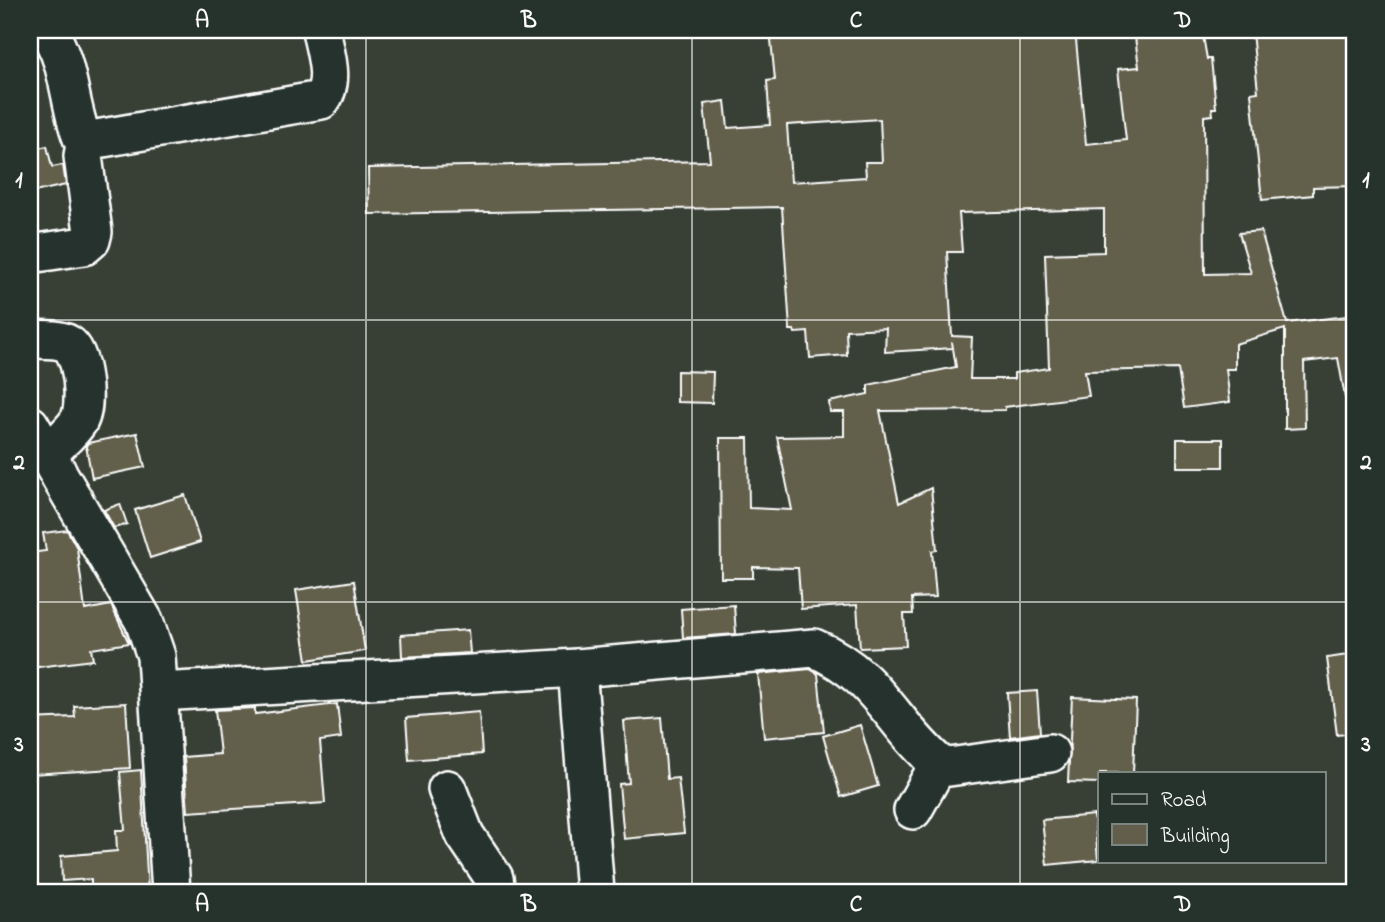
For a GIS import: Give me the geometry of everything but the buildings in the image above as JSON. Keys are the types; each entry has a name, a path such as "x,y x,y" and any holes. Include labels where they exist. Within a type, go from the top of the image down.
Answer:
{"street":[{"path":"30,254 84,246 91,240 85,145 71,108 58,49 47,30"},
{"path":"85,145 91,139 321,100 328,90 329,78 321,30"},
{"path":"30,339 67,344 74,350 85,393 85,408 78,422 39,440 144,621 156,656 171,892"},
{"path":"159,692 577,668 814,648 837,657 873,687 939,764 948,767 1050,753"},
{"path":"577,668 595,892"},
{"path":"913,810 939,764"},
{"path":"447,789 465,835 494,878 496,892"}]}
